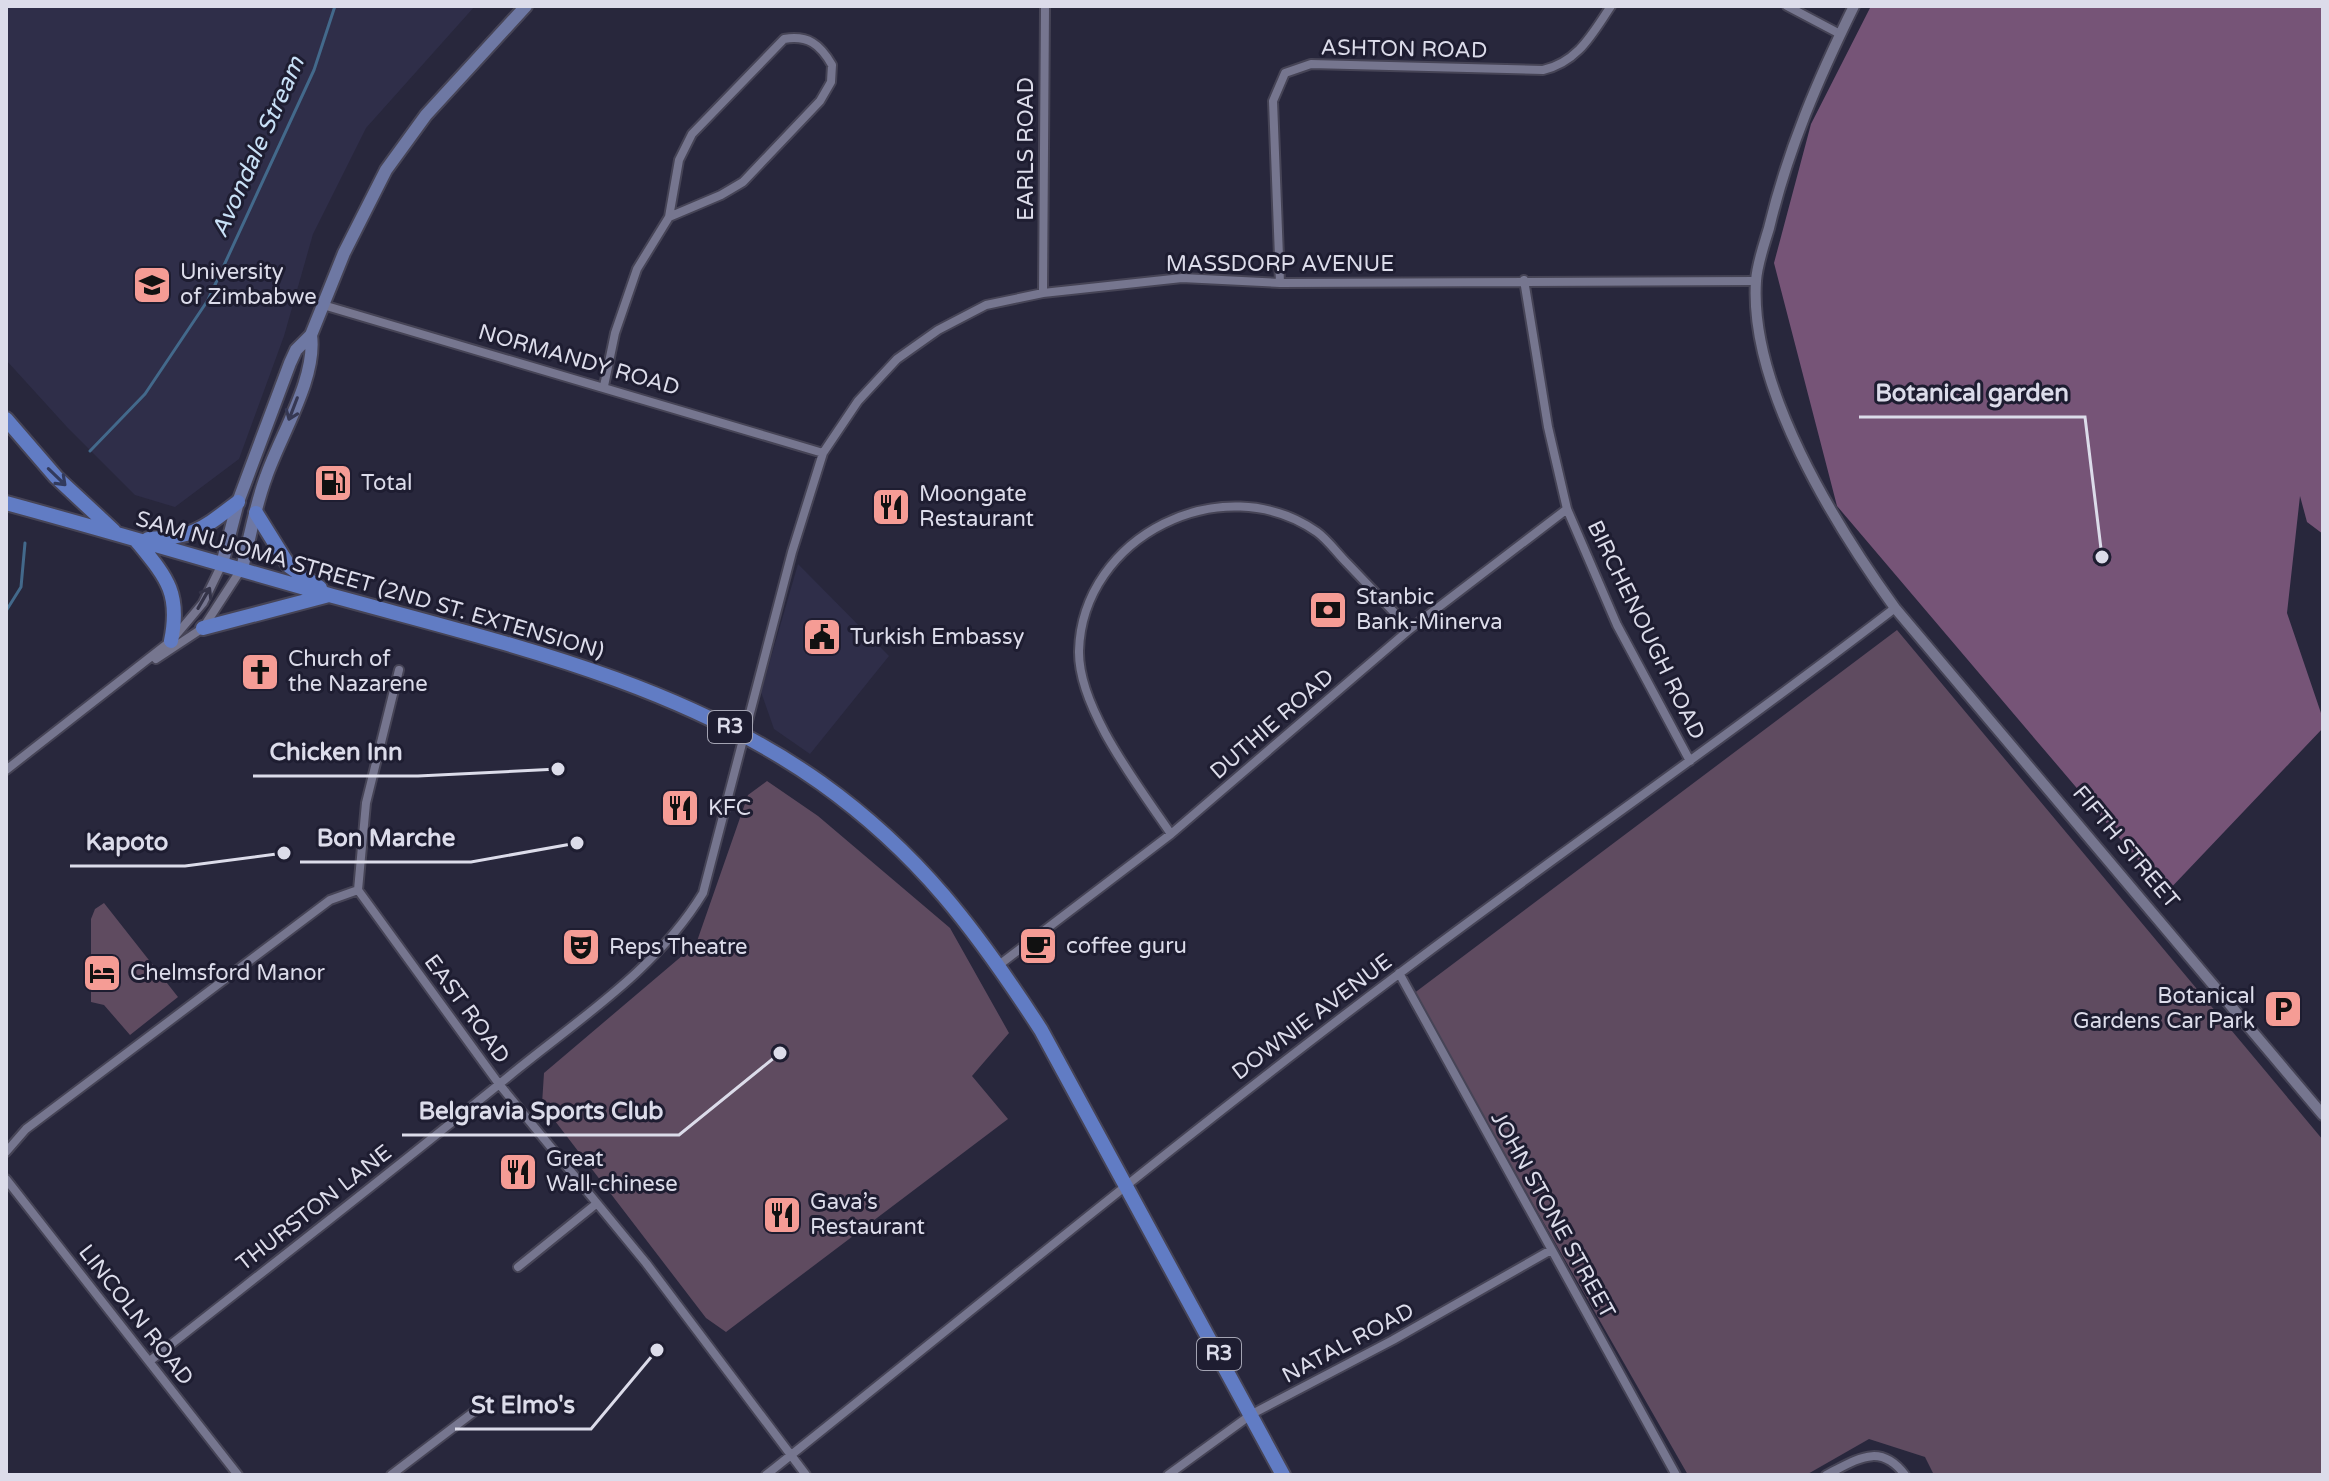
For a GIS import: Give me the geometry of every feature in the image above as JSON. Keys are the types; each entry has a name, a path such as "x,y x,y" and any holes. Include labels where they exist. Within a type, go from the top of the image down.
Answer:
{"highway":[{"path":"6,419 48,469 117,534"},
{"path":"135,540 184,538 198,532 238,502"},
{"name":"SAM NUJOMA STREET (2ND ST. EXTENSION)","path":"6,503 479,635 632,686 745,734 821,783 905,852 967,920 999,965 1041,1030 1283,1475"},
{"path":"256,513 289,566 330,595"},
{"path":"135,540 171,587 177,612 171,641"},
{"path":"203,628 330,595"}],"main road":[{"path":"242,568 256,513 308,369 311,335 356,227 398,152 426,115 526,6"},
{"path":"222,564 238,502 290,363 296,350 311,335"}],"street":[{"name":"EARLS ROAD","path":"1043,293 1045,6"},
{"name":"ASHTON ROAD","path":"1280,283 1273,101 1285,73 1311,64 1543,70 1558,67 1574,56 1611,6"},
{"path":"1787,6 1840,34"},
{"path":"1755,281 1786,159 1854,6"},
{"path":"604,386 615,333 637,269 669,217 679,160 692,134 784,39 801,36 814,41 832,65 831,82 820,101 743,182 669,217"},
{"name":"MASSDORP AVENUE","path":"745,734 792,552 823,453 858,401 897,359 938,330 986,305 1043,293 1182,278 1280,283 1755,281"},
{"name":"BIRCHENOUGH ROAD","path":"1524,280 1548,427 1567,509 1617,625 1690,761"},
{"name":"FIFTH STREET","path":"1755,281 1770,377 1815,486 1852,547 1895,608 2323,1115"},
{"name":"NORMANDY ROAD","path":"323,305 823,453"},
{"path":"1171,834 1114,749 1090,700 1079,652 1092,591 1120,554 1157,524 1212,507 1266,508 1317,532 1410,629"},
{"name":"DUTHIE ROAD","path":"999,965 1171,834 1410,629 1567,509"},
{"path":"141,668 171,641 203,603 222,564"},
{"path":"6,770 141,668 203,628 242,568"},
{"name":"DOWNIE AVENUE","path":"766,1475 1126,1184 1399,973 1895,608"},
{"path":"6,1152 26,1129 308,916 330,900 358,890 366,803 399,670"},
{"name":"THURSTON LANE","path":"151,1360 499,1084 652,960 676,935 703,893 745,734"},
{"name":"EAST ROAD","path":"358,890 499,1084 646,1263 806,1475"},
{"name":"JOHN STONE STREET","path":"1399,973 1676,1475"},
{"name":"LINCOLN ROAD","path":"6,1179 151,1360 238,1475"},
{"path":"518,1267 596,1204"},
{"name":"NATAL ROAD","path":"1168,1475 1252,1414 1551,1250"},
{"path":"391,1475 475,1411"},
{"path":"1826,1475 1861,1458 1879,1455 1892,1458 1905,1475"}],"shaded area":[{"name":"University of Zimbabwe","path":"6,6 475,6 366,128 313,234 284,336 239,459 175,507 135,495 6,360"},
{"path":"1871,6 2323,6 2323,534 2307,522 2300,496 2287,613 2323,719 2323,728 2166,893 1837,506 1774,263 1811,124"},
{"path":"798,564 889,656 810,754 774,729 761,692"},
{"path":"1897,630 2323,1140 2323,1475 1934,1475 1925,1457 1869,1439 1806,1475 1688,1475 1413,994"},
{"path":"767,781 818,816 950,928 1009,1033 972,1076 1008,1119 726,1332 706,1318 542,1104 544,1073 696,944 748,795"},
{"path":"104,903 178,997 130,1035 104,1005 91,1002 91,919 95,909"}],"waterway":[{"name":"Avondale Stream","path":"90,451 145,394 208,300 314,70 335,6"},
{"name":"Avondale Stream","path":"6,611 21,587 25,543"}],"place":[{"name":"University of Zimbabwe","path":"152,285"},
{"name":"Total","path":"333,483"},
{"name":"Moongate Restaurant","path":"891,507"},
{"name":"Botanical garden","path":"2102,557"},
{"name":"Stanbic Bank-Minerva","path":"1328,610"},
{"name":"Turkish Embassy","path":"822,637"},
{"name":"Church of the Nazarene","path":"260,672"},
{"name":"Chicken Inn","path":"558,769"},
{"name":"KFC","path":"680,808"},
{"name":"Bon Marche","path":"577,843"},
{"name":"Kapoto","path":"284,853"},
{"name":"coffee guru","path":"1038,946"},
{"name":"Reps Theatre","path":"581,947"},
{"name":"Chelmsford Manor","path":"102,973"},
{"name":"Botanical Gardens Car Park","path":"2283,1009"},
{"name":"Belgravia Sports Club","path":"780,1053"},
{"name":"Great Wall-chinese","path":"518,1172"},
{"name":"Gava’s Restaurant","path":"782,1215"},
{"name":"St Elmo's","path":"657,1350"}]}
